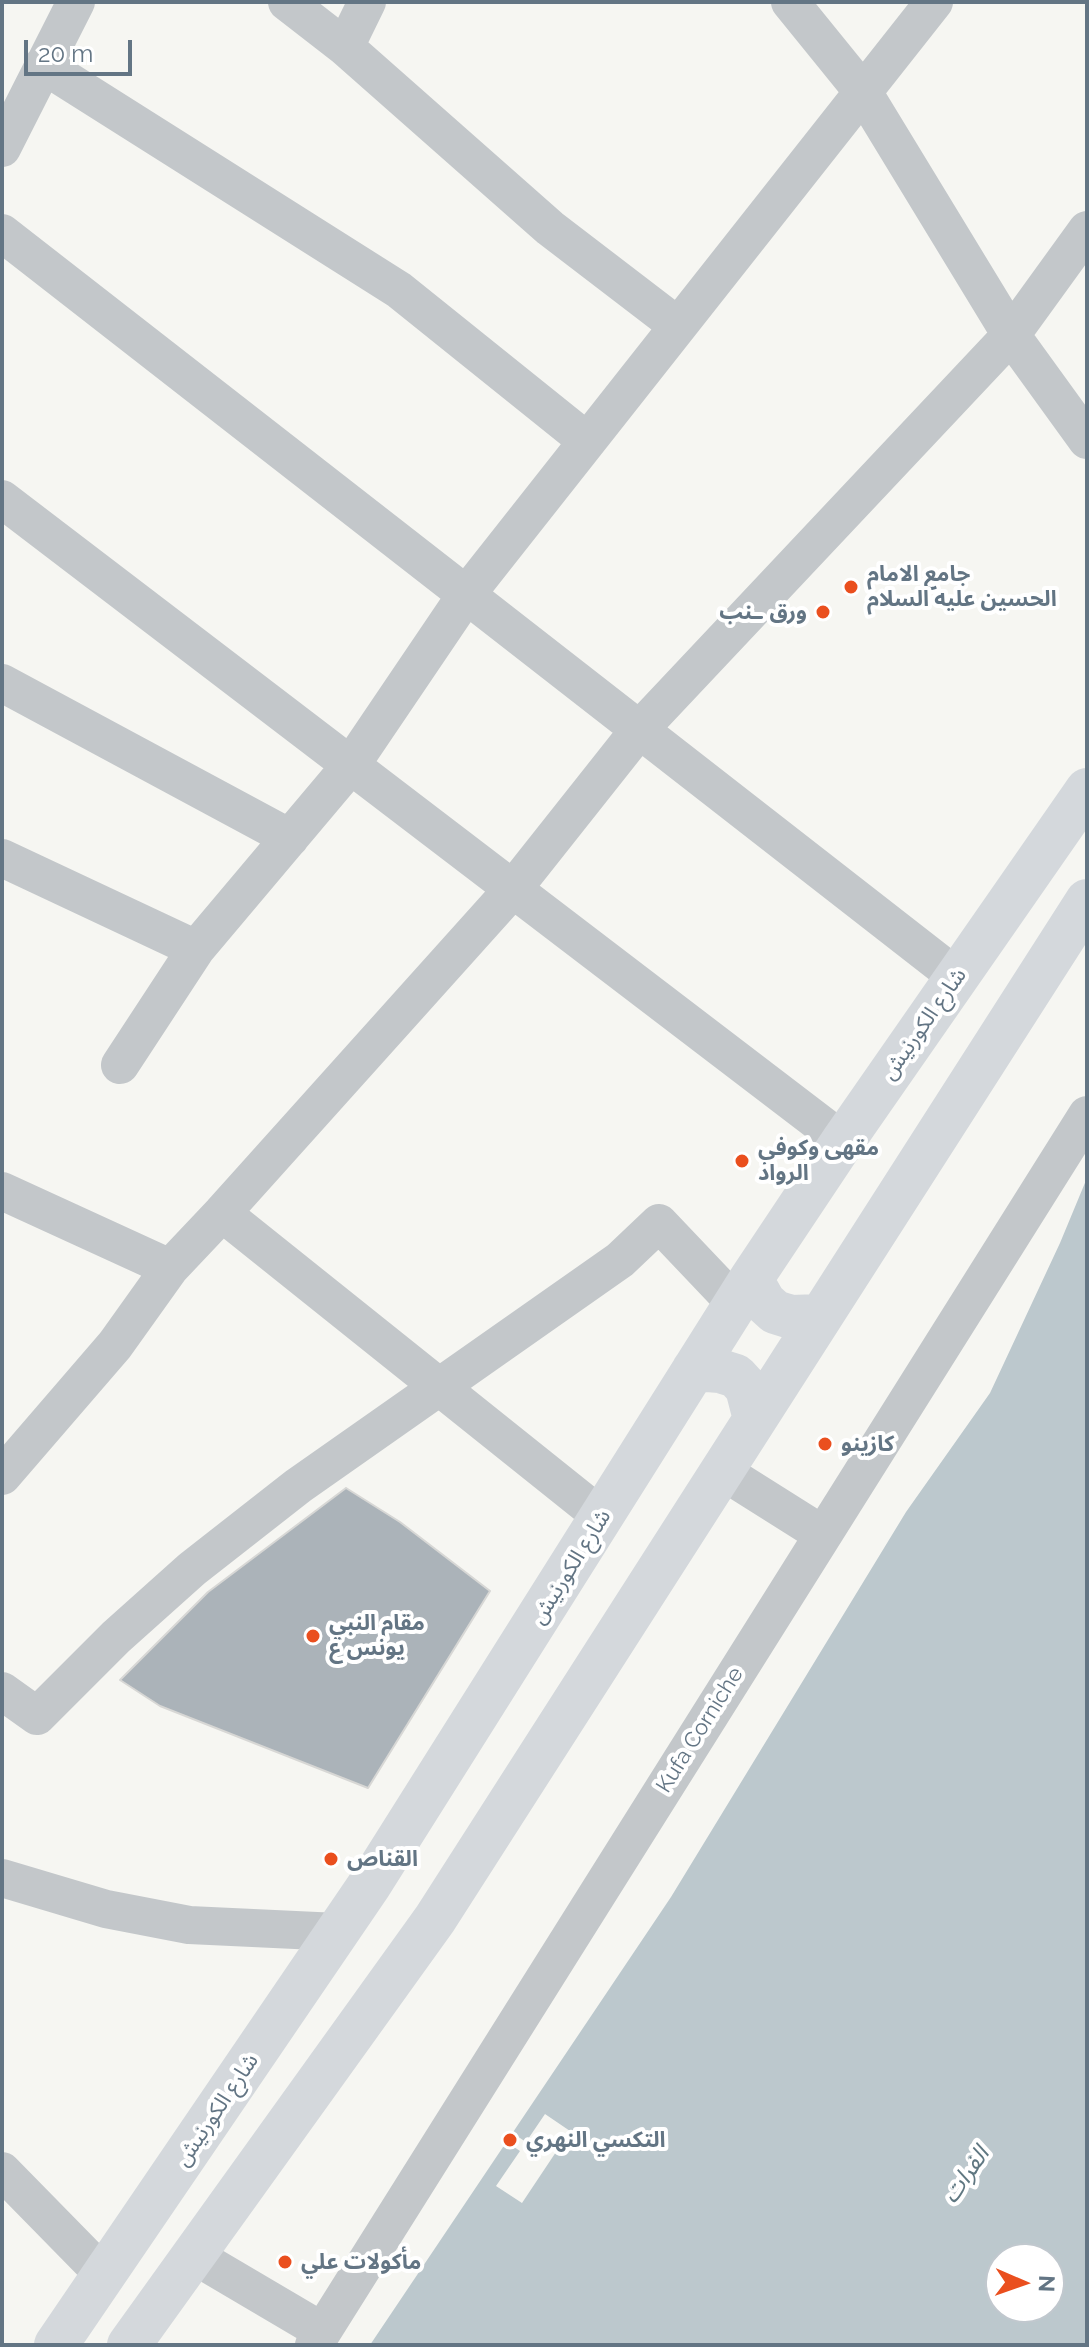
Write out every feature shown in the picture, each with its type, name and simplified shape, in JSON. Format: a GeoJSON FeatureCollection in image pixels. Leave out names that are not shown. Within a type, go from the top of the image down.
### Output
{"type":"FeatureCollection","features":[{"type":"Feature","properties":{"kind":"street"},"geometry":{"type":"LineString","coordinates":[[2,148],[76,2]]}},
{"type":"Feature","properties":{"kind":"street"},"geometry":{"type":"LineString","coordinates":[[287,2],[345,47],[550,228],[678,326]]}},
{"type":"Feature","properties":{"kind":"street"},"geometry":{"type":"LineString","coordinates":[[345,47],[367,2]]}},
{"type":"Feature","properties":{"kind":"street"},"geometry":{"type":"LineString","coordinates":[[790,2],[863,92],[1011,335],[1087,440]]}},
{"type":"Feature","properties":{"kind":"street"},"geometry":{"type":"LineString","coordinates":[[120,1065],[196,949],[351,765],[466,595],[934,2]]}},
{"type":"Feature","properties":{"kind":"street"},"geometry":{"type":"LineString","coordinates":[[43,65],[399,290],[587,441]]}},
{"type":"Feature","properties":{"kind":"street"},"geometry":{"type":"LineString","coordinates":[[2,1476],[115,1345],[170,1268],[513,889],[639,730],[1011,335],[1087,230]]}},
{"type":"Feature","properties":{"kind":"street"},"geometry":{"type":"LineString","coordinates":[[2,233],[957,977]]}},
{"type":"Feature","properties":{"kind":"street"},"geometry":{"type":"LineString","coordinates":[[2,499],[843,1141]]}},
{"type":"Feature","properties":{"kind":"street"},"geometry":{"type":"LineString","coordinates":[[2,683],[290,838]]}},
{"type":"Feature","properties":{"kind":"street","name":"شارع الكورنيش"},"geometry":{"type":"LineString","coordinates":[[56,2345],[338,1932],[743,1291],[843,1141],[1087,790]]}},
{"type":"Feature","properties":{"kind":"street"},"geometry":{"type":"LineString","coordinates":[[2,858],[196,949]]}},
{"type":"Feature","properties":{"kind":"street"},"geometry":{"type":"LineString","coordinates":[[129,2345],[435,1919],[1087,901]]}},
{"type":"Feature","properties":{"kind":"street","name":"Kufa Corniche"},"geometry":{"type":"LineString","coordinates":[[318,2338],[1087,1115]]}},
{"type":"Feature","properties":{"kind":"street"},"geometry":{"type":"LineString","coordinates":[[2,1191],[170,1268]]}},
{"type":"Feature","properties":{"kind":"street"},"geometry":{"type":"LineString","coordinates":[[222,1213],[602,1517]]}},
{"type":"Feature","properties":{"kind":"street"},"geometry":{"type":"LineString","coordinates":[[2,1691],[37,1716],[116,1637],[192,1569],[298,1486],[620,1260],[659,1223],[743,1291],[775,1312],[791,1317],[821,1316]]}},
{"type":"Feature","properties":{"kind":"street"},"geometry":{"type":"LineString","coordinates":[[694,1369],[736,1376],[747,1388],[755,1419]]}},
{"type":"Feature","properties":{"kind":"street"},"geometry":{"type":"LineString","coordinates":[[722,1471],[822,1534]]}},
{"type":"Feature","properties":{"kind":"street"},"geometry":{"type":"LineString","coordinates":[[2,1878],[106,1909],[189,1925],[338,1932]]}},
{"type":"Feature","properties":{"kind":"street"},"geometry":{"type":"LineString","coordinates":[[2,2171],[105,2276]]}},
{"type":"Feature","properties":{"kind":"street"},"geometry":{"type":"LineString","coordinates":[[193,2255],[318,2338]]}},
{"type":"Feature","properties":{"kind":"water","name":"الفرات"},"geometry":{"type":"Polygon","coordinates":[[[1087,1178],[1087,2345],[370,2345],[671,1897],[906,1512],[990,1393],[1087,1178]]]}},
{"type":"Feature","properties":{"kind":"pier"},"geometry":{"type":"Polygon","coordinates":[[[545,2114],[570,2131],[522,2203],[496,2186],[520,2151],[505,2141],[511,2132],[526,2142],[545,2114]]]}},
{"type":"Feature","properties":{"kind":"building","name":"مقام النبي يونس ع"},"geometry":{"type":"Polygon","coordinates":[[[346,1488],[400,1522],[490,1591],[368,1788],[160,1706],[120,1680],[208,1592],[346,1488]]]}},
{"type":"Feature","properties":{"kind":"place","name":"جامع الامام الحسين عليه السلام"},"geometry":{"type":"Point","coordinates":[851,587]}},
{"type":"Feature","properties":{"kind":"place","name":"ورق ـنب"},"geometry":{"type":"Point","coordinates":[823,612]}},
{"type":"Feature","properties":{"kind":"place","name":"مقهى وكوفي الرواد"},"geometry":{"type":"Point","coordinates":[742,1161]}},
{"type":"Feature","properties":{"kind":"place","name":"كازينو"},"geometry":{"type":"Point","coordinates":[825,1444]}},
{"type":"Feature","properties":{"kind":"place","name":"مقام النبي يونس ع"},"geometry":{"type":"Point","coordinates":[313,1636]}},
{"type":"Feature","properties":{"kind":"place","name":"القناص"},"geometry":{"type":"Point","coordinates":[331,1859]}},
{"type":"Feature","properties":{"kind":"place","name":"التكسي النهري"},"geometry":{"type":"Point","coordinates":[510,2140]}},
{"type":"Feature","properties":{"kind":"place","name":"مأكولات علي"},"geometry":{"type":"Point","coordinates":[285,2262]}}]}
